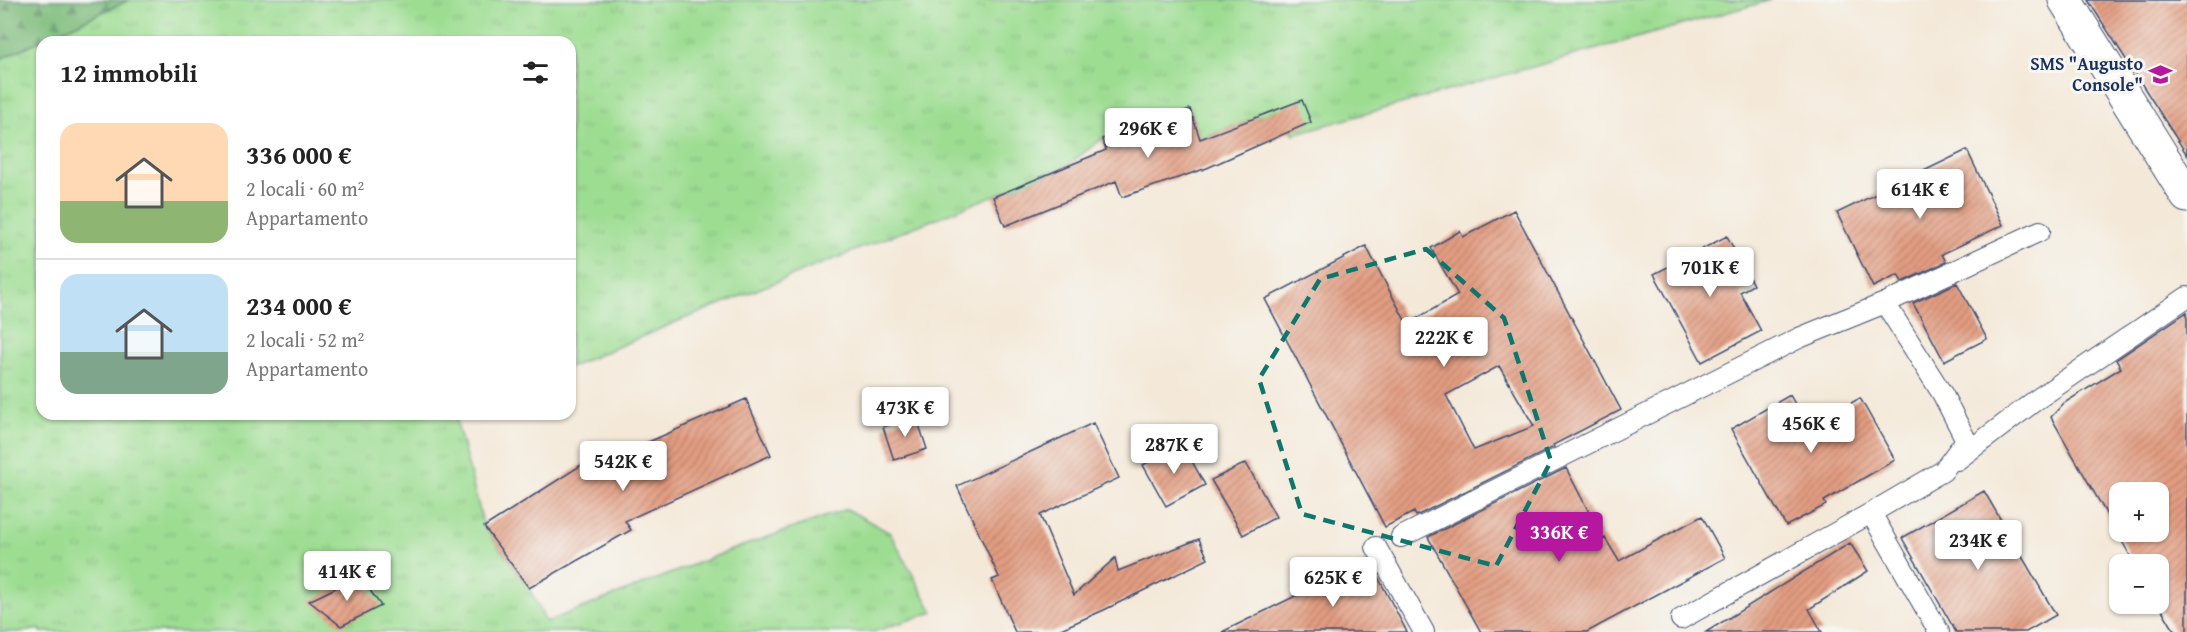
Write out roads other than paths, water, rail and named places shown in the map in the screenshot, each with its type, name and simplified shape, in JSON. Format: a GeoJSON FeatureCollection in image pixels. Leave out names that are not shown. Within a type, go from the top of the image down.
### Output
{"type":"FeatureCollection","features":[{"type":"Feature","properties":{"kind":"street"},"geometry":{"type":"LineString","coordinates":[[2066,0],[2183,179]]}},
{"type":"Feature","properties":{"kind":"lane"},"geometry":{"type":"LineString","coordinates":[[1401,537],[1799,338],[1885,303],[2040,231]]}},
{"type":"Feature","properties":{"kind":"lane"},"geometry":{"type":"LineString","coordinates":[[1681,619],[1943,471],[2036,400],[2187,297]]}},
{"type":"Feature","properties":{"kind":"lane"},"geometry":{"type":"LineString","coordinates":[[1885,303],[1943,395],[1966,440],[1943,471]]}},
{"type":"Feature","properties":{"kind":"lane"},"geometry":{"type":"LineString","coordinates":[[1871,513],[1939,632]]}},
{"type":"Feature","properties":{"kind":"lane"},"geometry":{"type":"LineString","coordinates":[[1376,547],[1424,632]]}},
{"type":"Feature","properties":{"kind":"place","name":"SMS \"Augusto Console\""},"geometry":{"type":"Point","coordinates":[2161,74]}}]}
